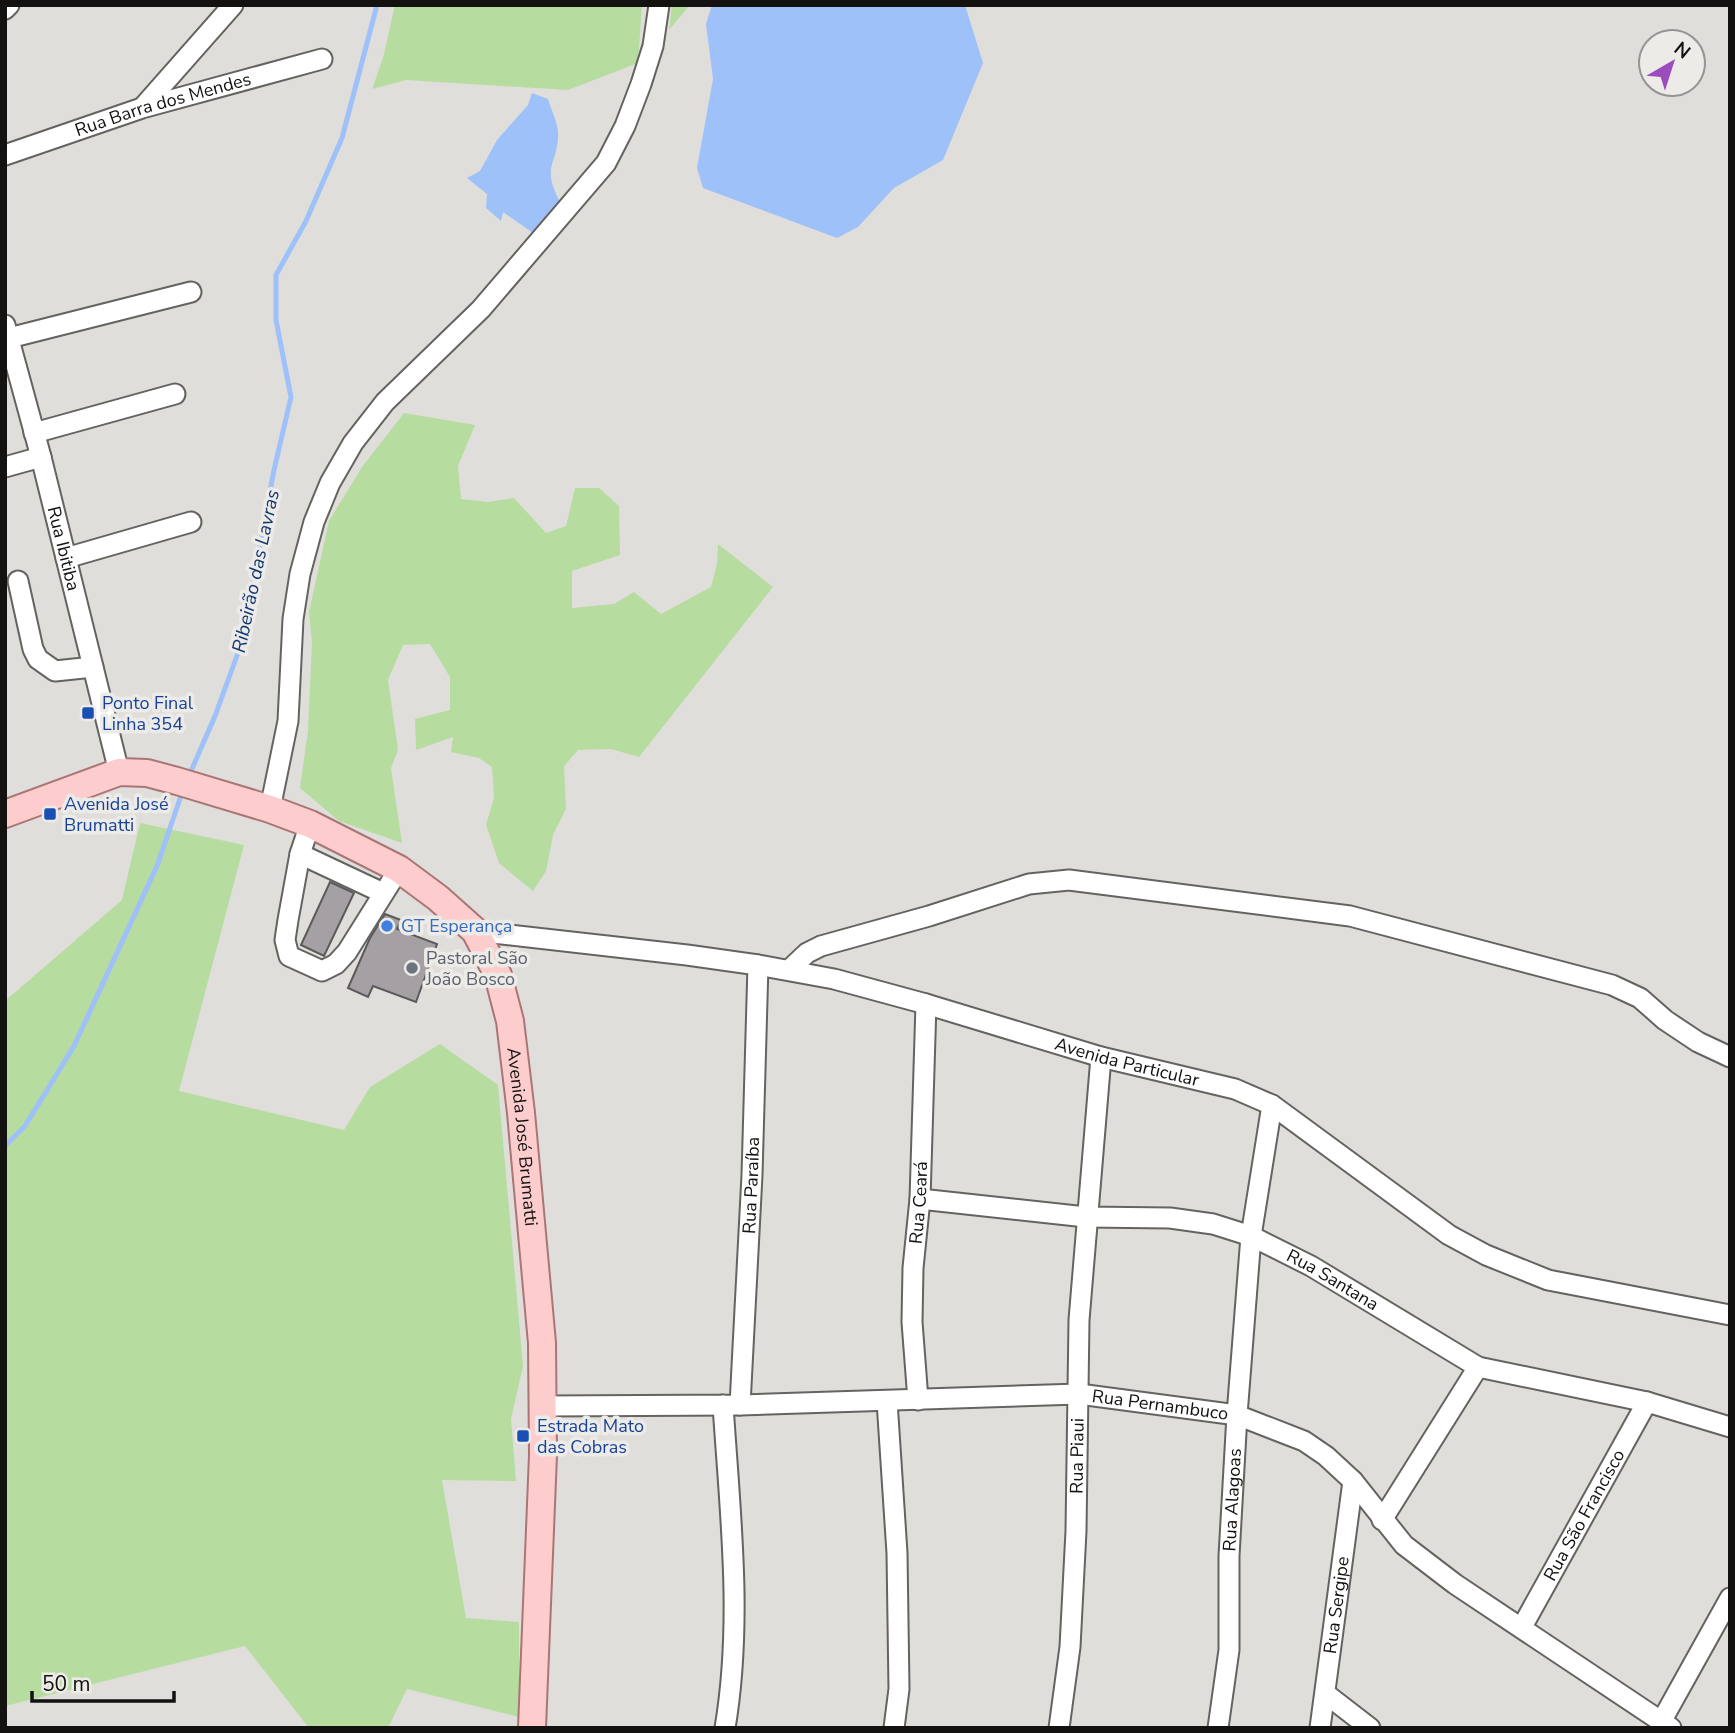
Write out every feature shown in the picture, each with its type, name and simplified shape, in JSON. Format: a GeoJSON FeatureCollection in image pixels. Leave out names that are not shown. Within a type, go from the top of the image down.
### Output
{"type":"FeatureCollection","features":[{"type":"Feature","properties":{"kind":"main road","name":"Avenida José Brumatti"},"geometry":{"type":"LineString","coordinates":[[5,814],[119,772],[147,773],[270,809],[310,824],[399,869],[438,898],[475,931],[498,975],[510,1021],[539,1316],[543,1406]]}},
{"type":"Feature","properties":{"kind":"main road"},"geometry":{"type":"LineString","coordinates":[[532,1728],[543,1406]]}},
{"type":"Feature","properties":{"kind":"street"},"geometry":{"type":"LineString","coordinates":[[5,9],[9,5]]}},
{"type":"Feature","properties":{"kind":"street"},"geometry":{"type":"LineString","coordinates":[[142,108],[233,5]]}},
{"type":"Feature","properties":{"kind":"street"},"geometry":{"type":"LineString","coordinates":[[270,809],[288,721],[293,619],[300,574],[314,522],[330,482],[353,443],[385,402],[481,309],[606,163],[625,126],[641,84],[653,46],[659,5]]}},
{"type":"Feature","properties":{"kind":"street","name":"Rua Barra dos Mendes"},"geometry":{"type":"LineString","coordinates":[[5,155],[142,108],[322,59]]}},
{"type":"Feature","properties":{"kind":"street"},"geometry":{"type":"LineString","coordinates":[[7,332],[191,292]]}},
{"type":"Feature","properties":{"kind":"street","name":"Rua Ibitiba"},"geometry":{"type":"LineString","coordinates":[[7,332],[41,457],[119,772]]}},
{"type":"Feature","properties":{"kind":"street"},"geometry":{"type":"LineString","coordinates":[[34,433],[175,394]]}},
{"type":"Feature","properties":{"kind":"street"},"geometry":{"type":"LineString","coordinates":[[5,467],[41,457]]}},
{"type":"Feature","properties":{"kind":"street"},"geometry":{"type":"LineString","coordinates":[[66,558],[191,522]]}},
{"type":"Feature","properties":{"kind":"street"},"geometry":{"type":"LineString","coordinates":[[18,581],[33,649],[38,659],[55,671],[93,667]]}},
{"type":"Feature","properties":{"kind":"street"},"geometry":{"type":"LineString","coordinates":[[310,824],[300,854],[285,940],[289,956],[322,971],[336,964],[347,952],[399,869]]}},
{"type":"Feature","properties":{"kind":"street"},"geometry":{"type":"LineString","coordinates":[[300,854],[383,894]]}},
{"type":"Feature","properties":{"kind":"street"},"geometry":{"type":"LineString","coordinates":[[789,970],[807,953],[821,946],[1029,884],[1069,880],[1350,916],[1612,985],[1640,998],[1665,1020],[1699,1042],[1730,1056]]}},
{"type":"Feature","properties":{"kind":"street","name":"Avenida Particular"},"geometry":{"type":"LineString","coordinates":[[475,931],[758,965],[834,979],[1101,1057],[1235,1089],[1272,1105],[1439,1227],[1486,1255],[1548,1280],[1730,1315]]}},
{"type":"Feature","properties":{"kind":"street","name":"Rua Paraíba"},"geometry":{"type":"LineString","coordinates":[[725,1728],[735,1643],[731,1405],[752,1175],[758,965]]}},
{"type":"Feature","properties":{"kind":"street","name":"Rua Ceará"},"geometry":{"type":"LineString","coordinates":[[919,1400],[912,1322],[913,1268],[920,1199],[926,1004]]}},
{"type":"Feature","properties":{"kind":"street","name":"Rua Piaui"},"geometry":{"type":"LineString","coordinates":[[1059,1728],[1070,1647],[1079,1320],[1101,1057]]}},
{"type":"Feature","properties":{"kind":"street","name":"Rua Alagoas"},"geometry":{"type":"LineString","coordinates":[[1218,1728],[1230,1650],[1228,1556],[1251,1236],[1272,1105]]}},
{"type":"Feature","properties":{"kind":"street","name":"Rua Santana"},"geometry":{"type":"LineString","coordinates":[[920,1199],[1086,1217],[1170,1218],[1213,1224],[1251,1236],[1311,1266],[1478,1367],[1647,1402],[1730,1427]]}},
{"type":"Feature","properties":{"kind":"street"},"geometry":{"type":"LineString","coordinates":[[1382,1520],[1478,1367]]}},
{"type":"Feature","properties":{"kind":"street","name":"Rua Pernambuco"},"geometry":{"type":"LineString","coordinates":[[543,1406],[731,1405],[1079,1394],[1237,1415],[1304,1441],[1326,1456],[1353,1481],[1404,1545],[1455,1584],[1666,1725]]}},
{"type":"Feature","properties":{"kind":"street"},"geometry":{"type":"LineString","coordinates":[[887,1401],[897,1567],[899,1689],[894,1728]]}},
{"type":"Feature","properties":{"kind":"street","name":"Rua São Francisco"},"geometry":{"type":"LineString","coordinates":[[1522,1627],[1647,1402]]}},
{"type":"Feature","properties":{"kind":"street","name":"Rua Sergipe"},"geometry":{"type":"LineString","coordinates":[[1320,1728],[1353,1481]]}},
{"type":"Feature","properties":{"kind":"street"},"geometry":{"type":"LineString","coordinates":[[1666,1725],[1730,1598]]}},
{"type":"Feature","properties":{"kind":"street"},"geometry":{"type":"LineString","coordinates":[[1326,1694],[1370,1728]]}},
{"type":"Feature","properties":{"kind":"green space"},"geometry":{"type":"Polygon","coordinates":[[[395,5],[642,5],[638,63],[568,90],[406,80],[372,89],[383,58],[395,5]]]}},
{"type":"Feature","properties":{"kind":"green space"},"geometry":{"type":"Polygon","coordinates":[[[672,5],[690,5],[669,30],[672,5]]]}},
{"type":"Feature","properties":{"kind":"green space"},"geometry":{"type":"Polygon","coordinates":[[[404,413],[475,425],[458,466],[461,499],[488,502],[514,498],[546,533],[566,526],[575,488],[599,488],[619,506],[620,555],[572,571],[572,608],[614,604],[634,592],[661,614],[711,587],[717,564],[718,544],[773,587],[639,757],[611,749],[578,750],[564,766],[566,809],[553,835],[546,871],[533,891],[499,863],[486,825],[494,798],[492,767],[479,758],[451,752],[453,737],[416,750],[415,719],[450,710],[450,677],[430,644],[403,645],[388,680],[398,750],[391,768],[402,843],[339,821],[300,788],[308,731],[312,642],[309,612],[329,521],[362,467],[404,413]]]}},
{"type":"Feature","properties":{"kind":"green space"},"geometry":{"type":"Polygon","coordinates":[[[140,823],[244,845],[179,1091],[344,1130],[370,1087],[440,1044],[498,1085],[523,1366],[511,1419],[516,1481],[442,1480],[466,1618],[519,1622],[519,1717],[407,1689],[388,1728],[309,1728],[245,1646],[5,1706],[5,1001],[122,900],[140,823]]]}},
{"type":"Feature","properties":{"kind":"water"},"geometry":{"type":"Polygon","coordinates":[[[712,5],[965,5],[983,63],[943,160],[894,188],[858,227],[837,238],[703,188],[697,168],[713,79],[706,24],[712,5]]]}},
{"type":"Feature","properties":{"kind":"water"},"geometry":{"type":"Polygon","coordinates":[[[532,93],[548,99],[556,124],[558,143],[551,180],[560,202],[533,233],[503,212],[501,221],[486,208],[487,194],[467,178],[480,171],[497,140],[528,105],[532,93]]]}},
{"type":"Feature","properties":{"kind":"building","name":"GT Esperança"},"geometry":{"type":"Polygon","coordinates":[[[330,882],[354,893],[324,956],[301,945],[330,882]]]}},
{"type":"Feature","properties":{"kind":"building"},"geometry":{"type":"Polygon","coordinates":[[[385,914],[401,920],[397,929],[437,944],[416,1002],[373,986],[368,997],[348,988],[370,938],[385,914]]]}},
{"type":"Feature","properties":{"kind":"waterway","name":"Ribeirão das Lavras"},"geometry":{"type":"LineString","coordinates":[[188,778],[215,716],[242,642],[274,470],[291,397],[276,320],[276,275],[306,221],[342,138],[377,5]]}},
{"type":"Feature","properties":{"kind":"waterway","name":"Ribeirão das Lavras"},"geometry":{"type":"LineString","coordinates":[[5,1146],[25,1126],[74,1046],[157,866],[183,790]]}},
{"type":"Feature","properties":{"kind":"place","name":"Ponto Final Linha 354"},"geometry":{"type":"Point","coordinates":[88,713]}},
{"type":"Feature","properties":{"kind":"place","name":"Avenida José Brumatti"},"geometry":{"type":"Point","coordinates":[50,814]}},
{"type":"Feature","properties":{"kind":"place","name":"GT Esperança"},"geometry":{"type":"Point","coordinates":[387,926]}},
{"type":"Feature","properties":{"kind":"place","name":"Pastoral São João Bosco"},"geometry":{"type":"Point","coordinates":[412,968]}},
{"type":"Feature","properties":{"kind":"place","name":"Estrada Mato das Cobras"},"geometry":{"type":"Point","coordinates":[523,1436]}}]}
